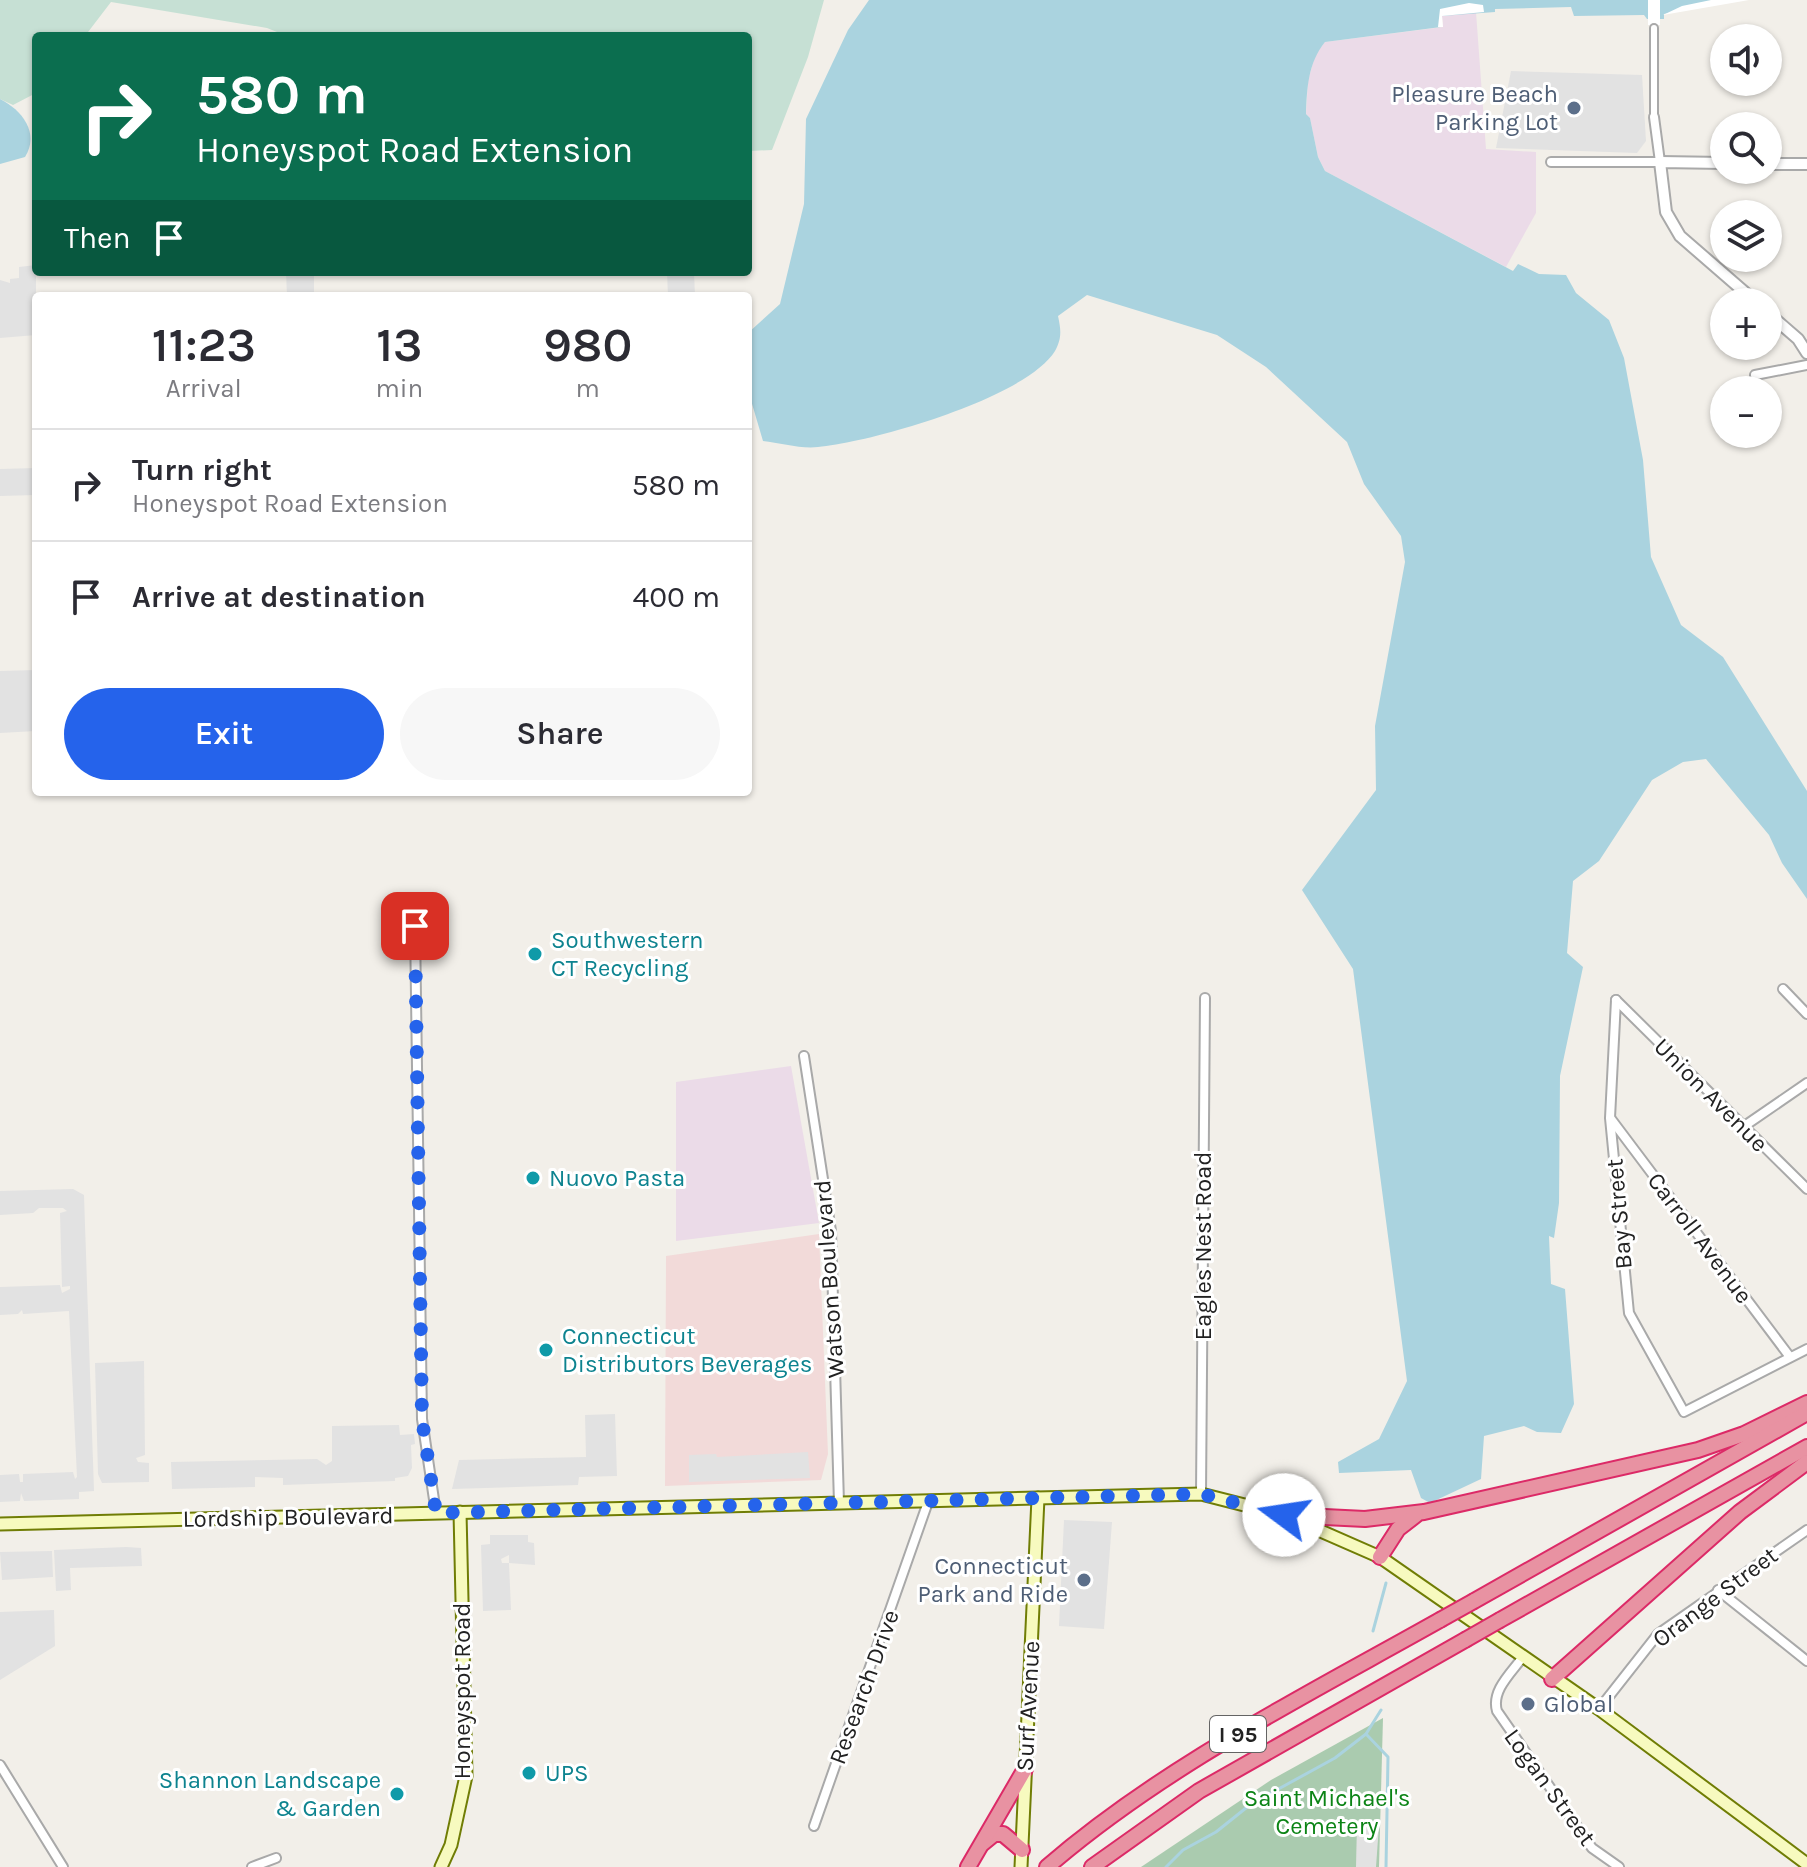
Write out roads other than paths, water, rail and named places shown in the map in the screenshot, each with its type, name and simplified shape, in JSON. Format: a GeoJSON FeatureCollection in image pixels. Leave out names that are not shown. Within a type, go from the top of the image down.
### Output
{"type":"FeatureCollection","features":[{"type":"Feature","properties":{"kind":"highway"},"geometry":{"type":"LineString","coordinates":[[1284,1515],[1365,1519],[1424,1512],[1706,1447],[1807,1403]]}},
{"type":"Feature","properties":{"kind":"highway","name":"I 95"},"geometry":{"type":"LineString","coordinates":[[1047,1866],[1096,1826],[1182,1767],[1807,1413]]}},
{"type":"Feature","properties":{"kind":"highway","name":"I 95"},"geometry":{"type":"LineString","coordinates":[[1092,1867],[1199,1791],[1807,1447]]}},
{"type":"Feature","properties":{"kind":"highway"},"geometry":{"type":"LineString","coordinates":[[1552,1679],[1740,1512],[1807,1462]]}},
{"type":"Feature","properties":{"kind":"highway"},"geometry":{"type":"LineString","coordinates":[[1380,1557],[1402,1524],[1424,1512]]}},
{"type":"Feature","properties":{"kind":"highway"},"geometry":{"type":"LineString","coordinates":[[968,1867],[1025,1769]]}},
{"type":"Feature","properties":{"kind":"highway"},"geometry":{"type":"LineString","coordinates":[[980,1846],[994,1834],[1003,1834],[1022,1850]]}},
{"type":"Feature","properties":{"kind":"main road","name":"Lordship Boulevard"},"geometry":{"type":"LineString","coordinates":[[0,1524],[1201,1494],[1284,1515],[1380,1557],[1599,1709],[1807,1864]]}},
{"type":"Feature","properties":{"kind":"main road","name":"Surf Avenue"},"geometry":{"type":"LineString","coordinates":[[1021,1867],[1038,1498]]}},
{"type":"Feature","properties":{"kind":"main road","name":"Honeyspot Road"},"geometry":{"type":"LineString","coordinates":[[441,1867],[451,1845],[466,1776],[460,1512]]}},
{"type":"Feature","properties":{"kind":"street"},"geometry":{"type":"LineString","coordinates":[[1654,28],[1654,117],[1666,212],[1680,236],[1740,288]]}},
{"type":"Feature","properties":{"kind":"street"},"geometry":{"type":"LineString","coordinates":[[1551,162],[1710,163]]}},
{"type":"Feature","properties":{"kind":"street"},"geometry":{"type":"LineString","coordinates":[[1782,164],[1807,164]]}},
{"type":"Feature","properties":{"kind":"street"},"geometry":{"type":"LineString","coordinates":[[1782,325],[1798,339],[1807,353]]}},
{"type":"Feature","properties":{"kind":"street"},"geometry":{"type":"LineString","coordinates":[[1755,375],[1807,365]]}},
{"type":"Feature","properties":{"kind":"street"},"geometry":{"type":"LineString","coordinates":[[415,926],[422,1419],[436,1513]]}},
{"type":"Feature","properties":{"kind":"street"},"geometry":{"type":"LineString","coordinates":[[1783,989],[1807,1014]]}},
{"type":"Feature","properties":{"kind":"street","name":"Eagles Nest Road"},"geometry":{"type":"LineString","coordinates":[[1201,1494],[1205,998]]}},
{"type":"Feature","properties":{"kind":"street","name":"Bay Street"},"geometry":{"type":"LineString","coordinates":[[1616,1000],[1610,1118],[1629,1313],[1684,1412],[1790,1357]]}},
{"type":"Feature","properties":{"kind":"street","name":"Union Avenue"},"geometry":{"type":"LineString","coordinates":[[1616,1000],[1807,1189]]}},
{"type":"Feature","properties":{"kind":"street","name":"Watson Boulevard"},"geometry":{"type":"LineString","coordinates":[[804,1056],[831,1231],[839,1503]]}},
{"type":"Feature","properties":{"kind":"street"},"geometry":{"type":"LineString","coordinates":[[1743,1127],[1807,1083]]}},
{"type":"Feature","properties":{"kind":"street","name":"Carroll Avenue"},"geometry":{"type":"LineString","coordinates":[[1610,1118],[1790,1357]]}},
{"type":"Feature","properties":{"kind":"street"},"geometry":{"type":"LineString","coordinates":[[1790,1357],[1807,1349]]}},
{"type":"Feature","properties":{"kind":"street","name":"Research Drive"},"geometry":{"type":"LineString","coordinates":[[814,1826],[928,1502]]}},
{"type":"Feature","properties":{"kind":"street","name":"Orange Street"},"geometry":{"type":"LineString","coordinates":[[1599,1709],[1658,1634],[1807,1530]]}},
{"type":"Feature","properties":{"kind":"street"},"geometry":{"type":"LineString","coordinates":[[1718,1590],[1807,1661]]}},
{"type":"Feature","properties":{"kind":"street","name":"Logan Street"},"geometry":{"type":"LineString","coordinates":[[1522,1658],[1499,1689],[1495,1703],[1497,1711],[1592,1848],[1619,1867]]}},
{"type":"Feature","properties":{"kind":"street"},"geometry":{"type":"LineString","coordinates":[[0,1767],[63,1867]]}},
{"type":"Feature","properties":{"kind":"street"},"geometry":{"type":"LineString","coordinates":[[252,1867],[276,1858]]}},
{"type":"Feature","properties":{"kind":"water"},"geometry":{"type":"Polygon","coordinates":[[[869,0],[1739,0],[1664,14],[1664,19],[1647,19],[1644,15],[1574,16],[1571,7],[1495,9],[1495,12],[1442,16],[1441,27],[1325,42],[1315,58],[1310,76],[1306,114],[1310,118],[1318,157],[1325,171],[1513,271],[1518,264],[1539,274],[1566,275],[1576,293],[1609,320],[1624,358],[1643,460],[1651,557],[1681,625],[1723,657],[1807,791],[1807,899],[1782,863],[1769,835],[1706,759],[1683,762],[1652,780],[1599,861],[1573,881],[1567,953],[1583,967],[1560,1076],[1559,1203],[1554,1238],[1549,1236],[1551,1284],[1565,1289],[1574,1404],[1561,1433],[1537,1432],[1524,1426],[1484,1436],[1481,1479],[1430,1503],[1421,1498],[1411,1470],[1339,1473],[1338,1462],[1379,1439],[1407,1381],[1353,969],[1302,890],[1376,790],[1375,726],[1405,562],[1401,536],[1364,484],[1347,442],[1266,367],[1217,335],[1087,295],[1058,316],[1060,334],[1057,346],[1039,368],[982,401],[909,427],[842,443],[798,447],[763,441],[752,404],[752,329],[780,304],[804,204],[806,119],[848,30],[869,0]]]}},
{"type":"Feature","properties":{"kind":"water"},"geometry":{"type":"Polygon","coordinates":[[[0,99],[22,116],[31,139],[25,157],[0,164],[0,99]]]}},
{"type":"Feature","properties":{"kind":"waterway"},"geometry":{"type":"LineString","coordinates":[[1373,1631],[1386,1583]]}},
{"type":"Feature","properties":{"kind":"waterway"},"geometry":{"type":"LineString","coordinates":[[1381,1710],[1366,1734],[1388,1757],[1386,1867]]}},
{"type":"Feature","properties":{"kind":"waterway"},"geometry":{"type":"LineString","coordinates":[[1166,1867],[1183,1850],[1216,1832],[1251,1804],[1335,1758],[1366,1734]]}},
{"type":"Feature","properties":{"kind":"place","name":"Pleasure Beach Parking Lot"},"geometry":{"type":"Point","coordinates":[1574,108]}},
{"type":"Feature","properties":{"kind":"place","name":"Southwestern CT Recycling"},"geometry":{"type":"Point","coordinates":[535,954]}},
{"type":"Feature","properties":{"kind":"place","name":"Nuovo Pasta"},"geometry":{"type":"Point","coordinates":[533,1178]}},
{"type":"Feature","properties":{"kind":"place","name":"Connecticut Distributors Beverages"},"geometry":{"type":"Point","coordinates":[546,1350]}},
{"type":"Feature","properties":{"kind":"place","name":"Connecticut Park and Ride"},"geometry":{"type":"Point","coordinates":[1084,1580]}},
{"type":"Feature","properties":{"kind":"place","name":"Global"},"geometry":{"type":"Point","coordinates":[1528,1704]}},
{"type":"Feature","properties":{"kind":"place","name":"UPS"},"geometry":{"type":"Point","coordinates":[529,1773]}},
{"type":"Feature","properties":{"kind":"place","name":"Shannon Landscape & Garden"},"geometry":{"type":"Point","coordinates":[397,1794]}},
{"type":"Feature","properties":{"kind":"park label","name":"Saint Michael's Cemetery"},"geometry":{"type":"Point","coordinates":[1327,1812]}}]}
